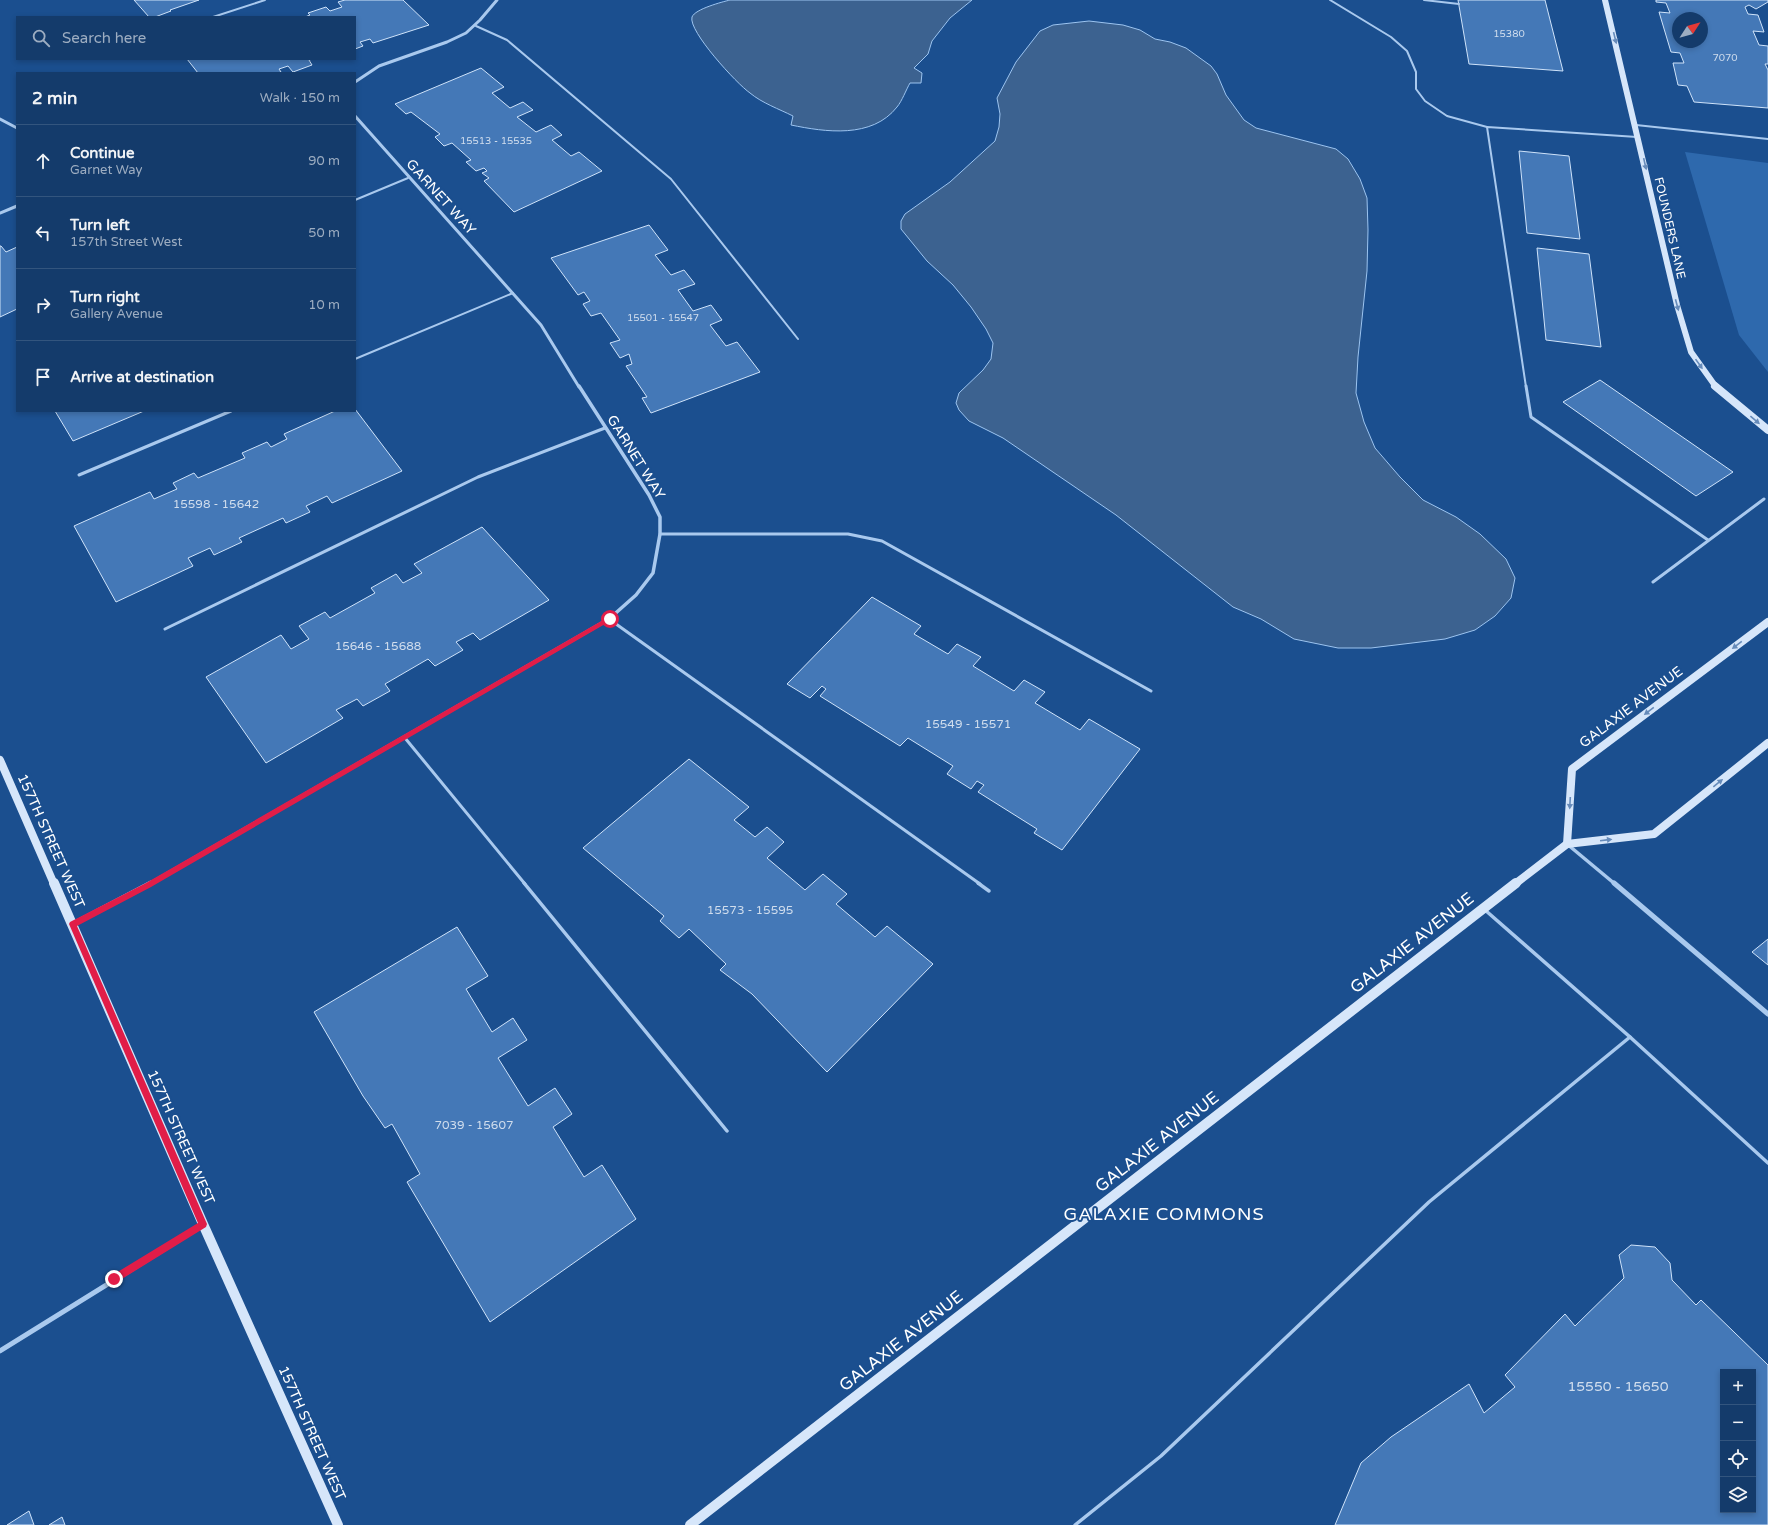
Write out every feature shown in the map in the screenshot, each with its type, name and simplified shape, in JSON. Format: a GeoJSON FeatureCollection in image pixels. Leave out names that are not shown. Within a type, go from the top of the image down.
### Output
{"type":"FeatureCollection","features":[{"type":"Feature","properties":{"kind":"street"},"geometry":{"type":"LineString","coordinates":[[356,81],[366,73],[384,64],[460,36],[476,26],[497,0]]}},
{"type":"Feature","properties":{"kind":"street","name":"FOUNDERS LANE"},"geometry":{"type":"LineString","coordinates":[[1606,0],[1677,305],[1691,352],[1714,386],[1768,430]]}},
{"type":"Feature","properties":{"kind":"street","name":"GARNET WAY"},"geometry":{"type":"LineString","coordinates":[[73,924],[148,885],[610,619],[636,596],[654,573],[660,534],[660,517],[649,495],[605,428],[541,325],[408,178],[356,117]]}},
{"type":"Feature","properties":{"kind":"street"},"geometry":{"type":"LineString","coordinates":[[0,119],[16,127]]}},
{"type":"Feature","properties":{"kind":"street"},"geometry":{"type":"LineString","coordinates":[[0,214],[16,206]]}},
{"type":"Feature","properties":{"kind":"street","name":"GALAXIE AVENUE"},"geometry":{"type":"LineString","coordinates":[[690,1525],[1567,844],[1572,769],[1768,622]]}},
{"type":"Feature","properties":{"kind":"street"},"geometry":{"type":"LineString","coordinates":[[1567,844],[1654,834],[1768,743]]}},
{"type":"Feature","properties":{"kind":"street","name":"157TH STREET WEST"},"geometry":{"type":"LineString","coordinates":[[0,760],[203,1224],[338,1525]]}},
{"type":"Feature","properties":{"kind":"street"},"geometry":{"type":"LineString","coordinates":[[1567,844],[1768,1014]]}},
{"type":"Feature","properties":{"kind":"street"},"geometry":{"type":"LineString","coordinates":[[0,1351],[203,1224]]}},
{"type":"Feature","properties":{"kind":"lane"},"geometry":{"type":"LineString","coordinates":[[216,16],[264,0]]}},
{"type":"Feature","properties":{"kind":"lane"},"geometry":{"type":"LineString","coordinates":[[1330,0],[1391,37],[1406,51],[1416,72],[1416,89],[1425,101],[1447,116],[1487,127],[1638,137]]}},
{"type":"Feature","properties":{"kind":"lane"},"geometry":{"type":"LineString","coordinates":[[1424,0],[1459,4]]}},
{"type":"Feature","properties":{"kind":"lane"},"geometry":{"type":"LineString","coordinates":[[476,26],[507,40],[661,169],[671,179],[798,339]]}},
{"type":"Feature","properties":{"kind":"lane"},"geometry":{"type":"LineString","coordinates":[[1636,125],[1768,139]]}},
{"type":"Feature","properties":{"kind":"lane"},"geometry":{"type":"LineString","coordinates":[[1487,127],[1531,417],[1708,540]]}},
{"type":"Feature","properties":{"kind":"lane"},"geometry":{"type":"LineString","coordinates":[[356,200],[408,178]]}},
{"type":"Feature","properties":{"kind":"lane"},"geometry":{"type":"LineString","coordinates":[[356,359],[513,293]]}},
{"type":"Feature","properties":{"kind":"lane"},"geometry":{"type":"LineString","coordinates":[[79,475],[229,412]]}},
{"type":"Feature","properties":{"kind":"lane"},"geometry":{"type":"LineString","coordinates":[[165,629],[449,490],[478,477],[605,428]]}},
{"type":"Feature","properties":{"kind":"lane"},"geometry":{"type":"LineString","coordinates":[[1653,582],[1764,499]]}},
{"type":"Feature","properties":{"kind":"lane"},"geometry":{"type":"LineString","coordinates":[[660,534],[848,534],[882,542],[1151,691]]}},
{"type":"Feature","properties":{"kind":"lane"},"geometry":{"type":"LineString","coordinates":[[610,619],[990,891]]}},
{"type":"Feature","properties":{"kind":"lane"},"geometry":{"type":"LineString","coordinates":[[405,738],[727,1131]]}},
{"type":"Feature","properties":{"kind":"lane"},"geometry":{"type":"LineString","coordinates":[[1483,908],[1630,1037],[1768,1163]]}},
{"type":"Feature","properties":{"kind":"lane"},"geometry":{"type":"LineString","coordinates":[[1075,1525],[1161,1456],[1429,1202],[1630,1037]]}},
{"type":"Feature","properties":{"kind":"shaded area"},"geometry":{"type":"Polygon","coordinates":[[[730,0],[972,0],[950,18],[932,41],[928,54],[914,68],[922,73],[921,83],[910,83],[899,105],[887,117],[875,124],[861,129],[833,131],[791,125],[793,116],[755,97],[725,69],[705,45],[693,24],[692,17],[698,11],[730,0]]]}},
{"type":"Feature","properties":{"kind":"shaded area"},"geometry":{"type":"Polygon","coordinates":[[[1089,21],[1123,25],[1140,30],[1155,39],[1170,42],[1186,48],[1211,66],[1217,74],[1226,95],[1244,120],[1256,128],[1336,149],[1348,159],[1360,179],[1367,198],[1367,271],[1358,357],[1356,393],[1364,422],[1375,448],[1400,477],[1423,500],[1456,517],[1480,534],[1506,559],[1515,578],[1511,598],[1495,616],[1475,630],[1445,639],[1371,648],[1338,648],[1294,639],[1261,619],[1233,607],[1116,515],[1003,438],[969,421],[959,410],[956,403],[959,393],[983,370],[991,359],[993,343],[986,329],[971,307],[953,285],[927,261],[901,229],[901,221],[905,214],[950,182],[995,141],[999,127],[1000,114],[997,98],[1016,62],[1040,31],[1053,25],[1089,21]]]}},
{"type":"Feature","properties":{"kind":"shaded area"},"geometry":{"type":"Polygon","coordinates":[[[1685,152],[1768,163],[1768,372],[1739,335],[1685,152]]]}},
{"type":"Feature","properties":{"kind":"building"},"geometry":{"type":"Polygon","coordinates":[[[134,0],[199,0],[158,16],[148,16],[134,0]]]}},
{"type":"Feature","properties":{"kind":"building"},"geometry":{"type":"Polygon","coordinates":[[[345,0],[403,0],[429,25],[373,43],[370,39],[360,42],[363,46],[356,49],[356,16],[308,16],[310,15],[308,13],[326,7],[330,11],[342,7],[338,2],[345,0]]]}},
{"type":"Feature","properties":{"kind":"building"},"geometry":{"type":"Polygon","coordinates":[[[1458,0],[1545,0],[1563,71],[1469,64],[1458,0]]]}},
{"type":"Feature","properties":{"kind":"building"},"geometry":{"type":"Polygon","coordinates":[[[1656,0],[1768,0],[1768,2],[1756,9],[1749,5],[1745,7],[1748,14],[1758,15],[1764,32],[1753,31],[1759,45],[1768,46],[1768,64],[1765,64],[1768,70],[1768,108],[1694,102],[1687,86],[1678,85],[1673,63],[1684,63],[1680,53],[1671,52],[1659,12],[1670,13],[1666,3],[1656,2],[1656,0]]]}},
{"type":"Feature","properties":{"kind":"building"},"geometry":{"type":"Polygon","coordinates":[[[188,60],[309,60],[312,65],[293,72],[288,66],[279,69],[281,72],[197,72],[188,60]]]}},
{"type":"Feature","properties":{"kind":"building"},"geometry":{"type":"Polygon","coordinates":[[[481,68],[504,87],[492,93],[510,108],[523,102],[533,110],[517,117],[536,132],[551,125],[562,135],[552,140],[571,156],[579,152],[602,171],[514,212],[484,181],[489,178],[482,173],[487,171],[484,168],[476,171],[466,162],[471,160],[452,143],[444,146],[435,137],[440,134],[411,112],[406,114],[395,104],[481,68]]]}},
{"type":"Feature","properties":{"kind":"building"},"geometry":{"type":"Polygon","coordinates":[[[1519,151],[1569,156],[1580,239],[1527,233],[1519,151]]]}},
{"type":"Feature","properties":{"kind":"building"},"geometry":{"type":"Polygon","coordinates":[[[649,225],[668,250],[655,255],[671,275],[684,270],[695,284],[678,290],[693,311],[711,305],[722,320],[710,325],[726,346],[737,342],[760,372],[651,413],[642,398],[647,397],[626,366],[632,364],[629,354],[620,358],[610,343],[620,340],[601,313],[591,316],[583,304],[590,301],[584,292],[578,295],[551,258],[649,225]]]}},
{"type":"Feature","properties":{"kind":"building"},"geometry":{"type":"Polygon","coordinates":[[[0,246],[6,252],[16,247],[16,309],[0,317],[0,246]]]}},
{"type":"Feature","properties":{"kind":"building"},"geometry":{"type":"Polygon","coordinates":[[[1537,248],[1589,254],[1601,347],[1546,340],[1537,248]]]}},
{"type":"Feature","properties":{"kind":"building"},"geometry":{"type":"Polygon","coordinates":[[[1600,380],[1733,472],[1696,496],[1563,402],[1600,380]]]}},
{"type":"Feature","properties":{"kind":"building"},"geometry":{"type":"Polygon","coordinates":[[[356,410],[402,471],[332,503],[327,496],[306,506],[310,512],[286,523],[283,518],[239,538],[242,542],[214,555],[210,548],[188,558],[193,566],[116,602],[74,526],[150,492],[154,499],[177,489],[173,483],[194,473],[198,478],[245,458],[242,453],[267,442],[271,447],[287,439],[284,434],[333,412],[356,412],[356,410]]]}},
{"type":"Feature","properties":{"kind":"building"},"geometry":{"type":"Polygon","coordinates":[[[56,412],[142,412],[73,441],[56,412]]]}},
{"type":"Feature","properties":{"kind":"building"},"geometry":{"type":"Polygon","coordinates":[[[482,527],[549,600],[480,640],[473,633],[456,642],[463,650],[435,666],[428,659],[385,684],[390,691],[363,706],[357,699],[336,710],[343,718],[266,763],[206,677],[281,635],[291,649],[309,639],[299,626],[325,612],[330,618],[375,593],[371,588],[396,574],[403,583],[422,573],[414,564],[482,527]]]}},
{"type":"Feature","properties":{"kind":"building"},"geometry":{"type":"Polygon","coordinates":[[[872,597],[921,626],[914,634],[948,654],[957,644],[981,657],[973,666],[1014,691],[1024,680],[1045,692],[1035,703],[1080,730],[1089,719],[1140,749],[1062,850],[1034,833],[1037,829],[978,792],[984,785],[977,781],[971,789],[947,774],[953,766],[908,738],[900,746],[820,696],[826,689],[822,686],[810,698],[787,684],[872,597]]]}},
{"type":"Feature","properties":{"kind":"building"},"geometry":{"type":"Polygon","coordinates":[[[689,759],[749,807],[734,820],[755,837],[767,827],[784,842],[767,858],[805,890],[823,874],[847,894],[836,904],[875,937],[887,926],[933,964],[827,1072],[752,994],[720,970],[726,964],[689,929],[679,938],[660,921],[664,916],[583,848],[689,759]]]}},
{"type":"Feature","properties":{"kind":"building"},"geometry":{"type":"Polygon","coordinates":[[[457,927],[488,976],[466,989],[492,1032],[513,1018],[527,1040],[498,1058],[528,1106],[555,1088],[572,1114],[553,1127],[584,1177],[602,1165],[636,1219],[490,1322],[407,1182],[420,1174],[392,1124],[385,1128],[363,1096],[314,1012],[457,927]]]}},
{"type":"Feature","properties":{"kind":"building"},"geometry":{"type":"Polygon","coordinates":[[[1768,939],[1768,965],[1752,952],[1768,939]]]}},
{"type":"Feature","properties":{"kind":"building"},"geometry":{"type":"Polygon","coordinates":[[[1631,1245],[1655,1247],[1670,1263],[1672,1280],[1696,1305],[1701,1300],[1768,1365],[1768,1525],[1335,1525],[1361,1463],[1391,1437],[1469,1384],[1484,1413],[1515,1387],[1505,1375],[1565,1314],[1575,1326],[1624,1278],[1619,1255],[1631,1245]]]}},
{"type":"Feature","properties":{"kind":"building"},"geometry":{"type":"Polygon","coordinates":[[[29,1511],[34,1525],[7,1525],[29,1511]]]}},
{"type":"Feature","properties":{"kind":"building"},"geometry":{"type":"Polygon","coordinates":[[[62,1517],[65,1525],[49,1525],[62,1517]]]}},
{"type":"Feature","properties":{"kind":"district","name":"GALAXIE COMMONS"},"geometry":{"type":"Point","coordinates":[1164,1214]}},
{"type":"Feature","properties":{"kind":"route"},"geometry":{"type":"LineString","coordinates":[[114,1279],[203,1224],[73,924],[148,885],[610,619]]}}]}
